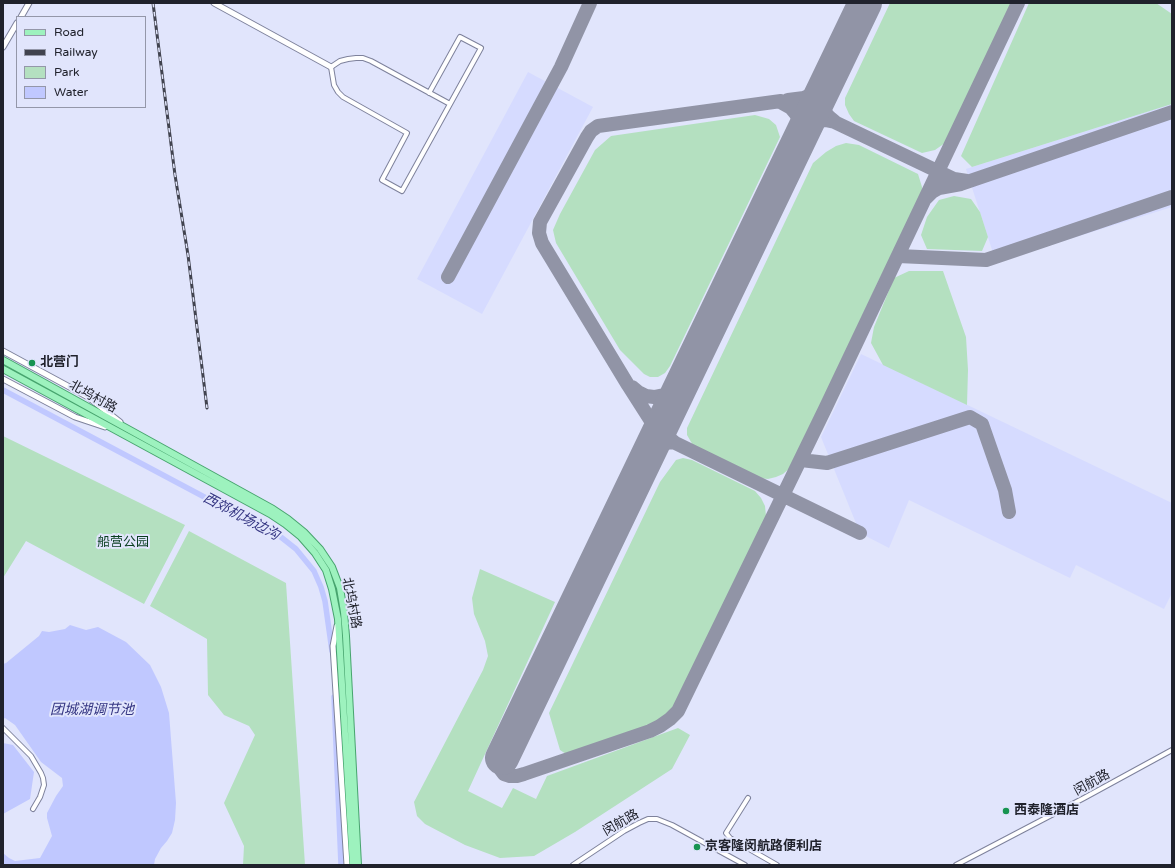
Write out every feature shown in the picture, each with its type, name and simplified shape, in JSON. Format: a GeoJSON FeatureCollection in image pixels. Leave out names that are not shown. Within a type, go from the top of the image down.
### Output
{"type":"FeatureCollection","features":[{"type":"Feature","properties":{"kind":"main road","name":"北坞村路"},"geometry":{"type":"LineString","coordinates":[[3,360],[273,509],[304,532],[320,549],[332,567],[340,588],[344,612],[358,865]]}},
{"type":"Feature","properties":{"kind":"main road","name":"北坞村路"},"geometry":{"type":"LineString","coordinates":[[3,369],[270,514],[301,537],[315,553],[326,570],[332,589],[338,619],[353,865]]}},
{"type":"Feature","properties":{"kind":"street"},"geometry":{"type":"LineString","coordinates":[[21,16],[29,3]]}},
{"type":"Feature","properties":{"kind":"street"},"geometry":{"type":"LineString","coordinates":[[214,3],[331,67]]}},
{"type":"Feature","properties":{"kind":"street"},"geometry":{"type":"LineString","coordinates":[[3,47],[16,25]]}},
{"type":"Feature","properties":{"kind":"street"},"geometry":{"type":"LineString","coordinates":[[331,67],[334,85],[343,97],[407,133],[382,180],[402,191],[481,48],[460,37],[429,93]]}},
{"type":"Feature","properties":{"kind":"street"},"geometry":{"type":"LineString","coordinates":[[331,67],[340,61],[363,58],[450,104]]}},
{"type":"Feature","properties":{"kind":"street","name":"北坞村路"},"geometry":{"type":"LineString","coordinates":[[3,351],[88,397],[130,430]]}},
{"type":"Feature","properties":{"kind":"street","name":"北坞村路"},"geometry":{"type":"LineString","coordinates":[[3,379],[75,417],[118,431]]}},
{"type":"Feature","properties":{"kind":"street","name":"北坞村路"},"geometry":{"type":"LineString","coordinates":[[338,619],[333,646],[347,865]]}},
{"type":"Feature","properties":{"kind":"street"},"geometry":{"type":"LineString","coordinates":[[3,728],[30,756],[43,778],[44,784],[40,797],[33,809]]}},
{"type":"Feature","properties":{"kind":"street","name":"闵航路"},"geometry":{"type":"LineString","coordinates":[[956,865],[1078,802],[1172,750]]}},
{"type":"Feature","properties":{"kind":"street"},"geometry":{"type":"LineString","coordinates":[[748,798],[726,833],[730,838],[777,865]]}},
{"type":"Feature","properties":{"kind":"street","name":"闵航路"},"geometry":{"type":"LineString","coordinates":[[573,865],[624,831],[648,819],[657,819],[672,825],[745,865]]}},
{"type":"Feature","properties":{"kind":"shaded area"},"geometry":{"type":"Polygon","coordinates":[[[528,72],[593,107],[482,314],[417,279],[528,72]]]}},
{"type":"Feature","properties":{"kind":"shaded area"},"geometry":{"type":"Polygon","coordinates":[[[1172,104],[1172,207],[996,262],[966,169],[1172,104]]]}},
{"type":"Feature","properties":{"kind":"shaded area"},"geometry":{"type":"Polygon","coordinates":[[[861,354],[1172,503],[1172,593],[1164,609],[1076,565],[1070,578],[909,500],[889,548],[860,533],[821,437],[861,354]]]}},
{"type":"Feature","properties":{"kind":"green space"},"geometry":{"type":"Polygon","coordinates":[[[890,3],[1011,3],[945,143],[935,150],[922,153],[854,121],[845,105],[845,98],[890,3]]]}},
{"type":"Feature","properties":{"kind":"green space"},"geometry":{"type":"Polygon","coordinates":[[[1029,3],[1156,3],[1172,14],[1172,104],[972,167],[961,156],[1029,3]]]}},
{"type":"Feature","properties":{"kind":"green space"},"geometry":{"type":"Polygon","coordinates":[[[755,115],[769,119],[776,125],[780,137],[670,366],[665,373],[658,377],[650,377],[644,374],[620,350],[556,243],[553,230],[560,214],[595,150],[611,136],[755,115]]]}},
{"type":"Feature","properties":{"kind":"green space"},"geometry":{"type":"Polygon","coordinates":[[[846,143],[859,145],[918,174],[922,187],[922,196],[879,280],[791,467],[783,474],[776,477],[768,479],[759,478],[694,447],[687,435],[687,428],[813,163],[826,152],[836,146],[846,143]]]}},
{"type":"Feature","properties":{"kind":"green space"},"geometry":{"type":"Polygon","coordinates":[[[954,196],[971,199],[980,212],[988,237],[982,251],[927,249],[921,235],[927,217],[939,200],[954,196]]]}},
{"type":"Feature","properties":{"kind":"green space"},"geometry":{"type":"Polygon","coordinates":[[[909,271],[943,271],[966,337],[968,370],[967,405],[883,365],[871,343],[874,327],[894,278],[909,271]]]}},
{"type":"Feature","properties":{"kind":"green space","name":"船营公园"},"geometry":{"type":"Polygon","coordinates":[[[3,436],[185,525],[144,604],[26,541],[3,578],[3,436]]]}},
{"type":"Feature","properties":{"kind":"green space"},"geometry":{"type":"Polygon","coordinates":[[[683,458],[692,460],[755,491],[765,506],[766,516],[764,525],[679,701],[660,720],[650,727],[570,755],[566,754],[560,750],[549,713],[660,482],[676,460],[683,458]]]}},
{"type":"Feature","properties":{"kind":"green space"},"geometry":{"type":"Polygon","coordinates":[[[189,531],[286,583],[305,865],[243,865],[244,846],[224,803],[255,735],[249,726],[224,715],[208,695],[207,639],[150,606],[189,531]]]}},
{"type":"Feature","properties":{"kind":"green space"},"geometry":{"type":"Polygon","coordinates":[[[480,569],[555,602],[468,791],[502,808],[513,788],[536,799],[547,776],[678,728],[690,735],[672,769],[575,832],[534,856],[500,858],[465,845],[425,824],[417,816],[414,802],[483,670],[488,656],[485,641],[474,614],[472,598],[480,569]]]}},
{"type":"Feature","properties":{"kind":"water","name":"团城湖调节池"},"geometry":{"type":"Polygon","coordinates":[[[70,625],[86,630],[98,627],[126,642],[150,665],[161,687],[169,713],[176,803],[175,820],[172,833],[161,848],[155,859],[154,865],[3,865],[3,853],[15,861],[40,858],[52,836],[47,813],[63,786],[62,778],[41,762],[15,725],[5,718],[3,719],[3,664],[39,636],[42,631],[49,632],[65,629],[70,625]]]}},
{"type":"Feature","properties":{"kind":"water"},"geometry":{"type":"Polygon","coordinates":[[[3,743],[13,745],[34,772],[30,799],[3,814],[3,743]]]}},
{"type":"Feature","properties":{"kind":"waterway","name":"西郊机场边沟"},"geometry":{"type":"LineString","coordinates":[[3,390],[225,508],[253,519],[272,530],[296,549],[314,571],[321,587],[325,601],[332,651]]}},
{"type":"Feature","properties":{"kind":"waterway","name":"西郊机场边沟"},"geometry":{"type":"LineString","coordinates":[[334,697],[341,865]]}},
{"type":"Feature","properties":{"kind":"taxiway"},"geometry":{"type":"LineString","coordinates":[[448,277],[561,67],[590,3]]}},
{"type":"Feature","properties":{"kind":"taxiway"},"geometry":{"type":"LineString","coordinates":[[502,758],[499,766],[504,774],[517,776],[650,731],[670,719],[678,711],[825,409],[1018,3]]}},
{"type":"Feature","properties":{"kind":"taxiway"},"geometry":{"type":"LineString","coordinates":[[788,100],[804,98],[813,94],[829,77]]}},
{"type":"Feature","properties":{"kind":"taxiway"},"geometry":{"type":"LineString","coordinates":[[782,103],[791,108],[800,121],[800,137],[808,127],[817,121],[825,120],[835,122],[825,112],[822,101],[823,89]]}},
{"type":"Feature","properties":{"kind":"taxiway"},"geometry":{"type":"LineString","coordinates":[[860,533],[663,437],[658,432],[628,385],[542,243],[539,233],[540,222],[587,137],[591,131],[598,126],[781,101],[803,107],[954,179],[967,181]]}},
{"type":"Feature","properties":{"kind":"taxiway"},"geometry":{"type":"LineString","coordinates":[[926,198],[939,188],[961,184],[1172,112]]}},
{"type":"Feature","properties":{"kind":"taxiway"},"geometry":{"type":"LineString","coordinates":[[898,256],[986,260],[1172,197]]}},
{"type":"Feature","properties":{"kind":"taxiway"},"geometry":{"type":"LineString","coordinates":[[632,387],[646,396],[654,397],[664,395],[682,383]]}},
{"type":"Feature","properties":{"kind":"taxiway"},"geometry":{"type":"LineString","coordinates":[[649,453],[665,443],[674,442],[669,438],[667,433],[667,415]]}},
{"type":"Feature","properties":{"kind":"taxiway"},"geometry":{"type":"LineString","coordinates":[[801,460],[827,463],[970,417],[982,424],[1005,490],[1009,512]]}},
{"type":"Feature","properties":{"kind":"runway"},"geometry":{"type":"LineString","coordinates":[[502,758],[865,3]]}},
{"type":"Feature","properties":{"kind":"railway"},"geometry":{"type":"LineString","coordinates":[[153,3],[175,175],[188,255],[207,408]]}},
{"type":"Feature","properties":{"kind":"place","name":"北营门"},"geometry":{"type":"Point","coordinates":[32,363]}},
{"type":"Feature","properties":{"kind":"place","name":"西泰隆酒店"},"geometry":{"type":"Point","coordinates":[1006,811]}},
{"type":"Feature","properties":{"kind":"place","name":"京客隆闵航路便利店"},"geometry":{"type":"Point","coordinates":[697,847]}}]}
